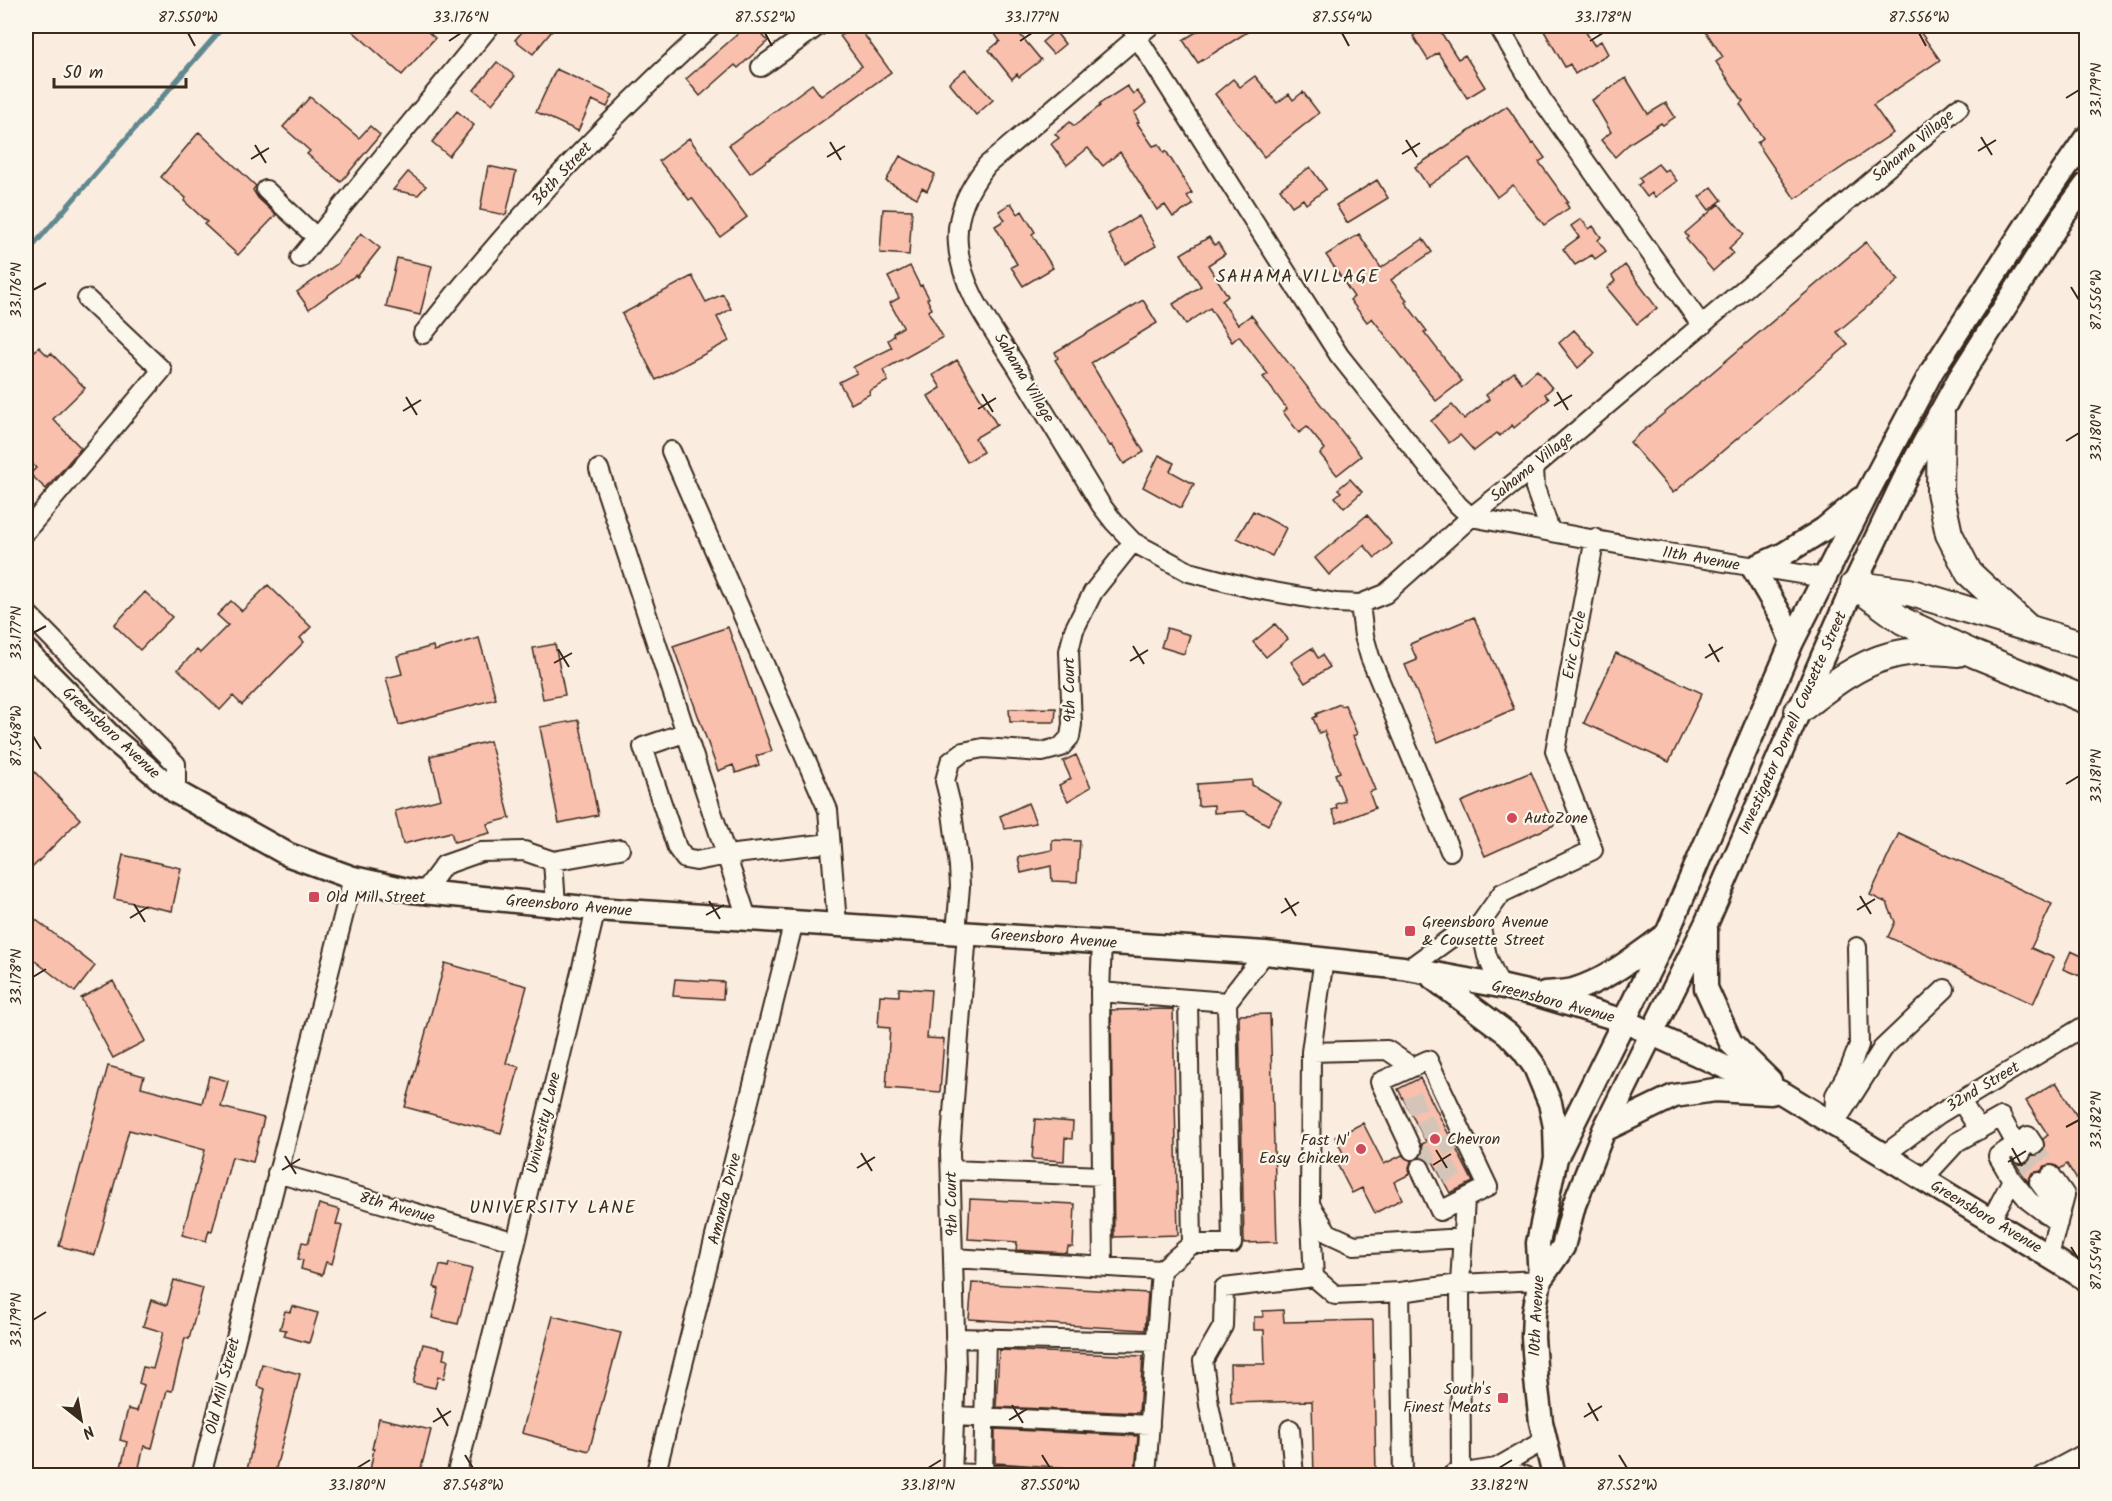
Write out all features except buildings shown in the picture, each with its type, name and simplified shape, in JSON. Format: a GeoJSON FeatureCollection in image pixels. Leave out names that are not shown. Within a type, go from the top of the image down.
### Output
{"type":"FeatureCollection","features":[{"type":"Feature","properties":{"kind":"highway"},"geometry":{"type":"LineString","coordinates":[[1941,415],[1940,492],[1949,534],[1969,573],[2027,627]]}},
{"type":"Feature","properties":{"kind":"highway"},"geometry":{"type":"LineString","coordinates":[[1854,585],[1909,592],[2086,645]]}},
{"type":"Feature","properties":{"kind":"highway"},"geometry":{"type":"LineString","coordinates":[[1854,585],[1903,621],[1974,654],[2086,700]]}},
{"type":"Feature","properties":{"kind":"highway"},"geometry":{"type":"LineString","coordinates":[[1798,711],[1834,683],[1889,656],[1925,650],[1974,654]]}},
{"type":"Feature","properties":{"kind":"main road","name":"Investigator Dornell Cousette Street"},"geometry":{"type":"LineString","coordinates":[[1557,1158],[1666,936],[1792,642],[1868,492],[1932,371],[2086,138]]}},
{"type":"Feature","properties":{"kind":"main road","name":"Investigator Dornell Cousette Street"},"geometry":{"type":"LineString","coordinates":[[1540,1280],[1563,1247],[1574,1205],[1604,1130],[1706,924],[1854,585],[1904,480],[1959,379],[2086,185]]}},
{"type":"Feature","properties":{"kind":"main road"},"geometry":{"type":"LineString","coordinates":[[1792,642],[1781,616],[1753,568],[1784,554],[1824,529],[1868,492]]}},
{"type":"Feature","properties":{"kind":"main road","name":"11th Avenue"},"geometry":{"type":"LineString","coordinates":[[1825,578],[1854,585]]}},
{"type":"Feature","properties":{"kind":"main road","name":"Greensboro Avenue"},"geometry":{"type":"LineString","coordinates":[[26,651],[113,739],[176,792],[289,855],[353,878],[424,892],[596,909],[1324,958],[1418,971],[1535,994],[1623,1021],[1653,1033],[1784,1094],[2086,1279]]}},
{"type":"Feature","properties":{"kind":"main road"},"geometry":{"type":"LineString","coordinates":[[1706,924],[1706,988],[1731,1043],[1784,1094]]}},
{"type":"Feature","properties":{"kind":"main road"},"geometry":{"type":"LineString","coordinates":[[1535,994],[1572,990],[1599,980],[1666,936]]}},
{"type":"Feature","properties":{"kind":"main road"},"geometry":{"type":"LineString","coordinates":[[1418,971],[1508,1034],[1535,1067],[1550,1103],[1555,1127],[1557,1158]]}},
{"type":"Feature","properties":{"kind":"main road"},"geometry":{"type":"LineString","coordinates":[[1604,1130],[1674,1096],[1715,1090],[1784,1094]]}},
{"type":"Feature","properties":{"kind":"main road","name":"10th Avenue"},"geometry":{"type":"LineString","coordinates":[[1554,1476],[1545,1440],[1536,1380],[1533,1337],[1534,1313],[1540,1280],[1538,1244],[1557,1158]]}},
{"type":"Feature","properties":{"kind":"street"},"geometry":{"type":"LineString","coordinates":[[300,258],[490,26]]}},
{"type":"Feature","properties":{"kind":"street","name":"36th Street"},"geometry":{"type":"LineString","coordinates":[[423,334],[548,187],[676,58],[711,26]]}},
{"type":"Feature","properties":{"kind":"street"},"geometry":{"type":"LineString","coordinates":[[761,67],[818,26]]}},
{"type":"Feature","properties":{"kind":"street"},"geometry":{"type":"LineString","coordinates":[[1498,26],[1542,100],[1702,326]]}},
{"type":"Feature","properties":{"kind":"street","name":"Sahama Village"},"geometry":{"type":"LineString","coordinates":[[1472,517],[1458,506],[1339,356],[1139,29],[987,165],[973,182],[958,222],[957,244],[961,265],[979,304],[1101,505],[1114,522],[1133,542],[1189,572],[1333,603],[1360,604],[1385,594],[1472,517],[1702,326],[1959,107]]}},
{"type":"Feature","properties":{"kind":"street"},"geometry":{"type":"LineString","coordinates":[[266,190],[317,238]]}},
{"type":"Feature","properties":{"kind":"street"},"geometry":{"type":"LineString","coordinates":[[26,531],[162,370],[87,299]]}},
{"type":"Feature","properties":{"kind":"street"},"geometry":{"type":"LineString","coordinates":[[670,452],[828,810],[837,924]]}},
{"type":"Feature","properties":{"kind":"street"},"geometry":{"type":"LineString","coordinates":[[1534,467],[1535,488],[1550,530]]}},
{"type":"Feature","properties":{"kind":"street"},"geometry":{"type":"LineString","coordinates":[[599,470],[747,918]]}},
{"type":"Feature","properties":{"kind":"street","name":"11th Avenue"},"geometry":{"type":"LineString","coordinates":[[1472,517],[1753,568],[1825,578]]}},
{"type":"Feature","properties":{"kind":"street","name":"Eric Circle"},"geometry":{"type":"LineString","coordinates":[[1480,924],[1502,893],[1593,850],[1555,752],[1595,538]]}},
{"type":"Feature","properties":{"kind":"street","name":"9th Court"},"geometry":{"type":"LineString","coordinates":[[952,1474],[955,1338],[951,1141],[961,933],[959,866],[951,805],[945,781],[950,762],[963,752],[983,748],[1042,752],[1060,747],[1070,737],[1072,724],[1069,651],[1074,630],[1093,592],[1133,542]]}},
{"type":"Feature","properties":{"kind":"street"},"geometry":{"type":"LineString","coordinates":[[1360,604],[1364,636],[1370,657],[1450,851]]}},
{"type":"Feature","properties":{"kind":"street"},"geometry":{"type":"LineString","coordinates":[[26,612],[176,764],[176,792]]}},
{"type":"Feature","properties":{"kind":"street"},"geometry":{"type":"LineString","coordinates":[[687,732],[643,747],[677,848],[686,859],[696,861],[727,855],[830,843]]}},
{"type":"Feature","properties":{"kind":"street"},"geometry":{"type":"LineString","coordinates":[[424,892],[444,865],[481,852],[524,851],[553,861],[620,849]]}},
{"type":"Feature","properties":{"kind":"street"},"geometry":{"type":"LineString","coordinates":[[553,861],[556,905]]}},
{"type":"Feature","properties":{"kind":"street","name":"Old Mill Street"},"geometry":{"type":"LineString","coordinates":[[201,1476],[353,878]]}},
{"type":"Feature","properties":{"kind":"street","name":"University Lane"},"geometry":{"type":"LineString","coordinates":[[456,1476],[516,1242],[596,909]]}},
{"type":"Feature","properties":{"kind":"street","name":"Amanda Drive"},"geometry":{"type":"LineString","coordinates":[[655,1476],[794,921]]}},
{"type":"Feature","properties":{"kind":"street"},"geometry":{"type":"LineString","coordinates":[[1418,971],[1455,935],[1480,924],[1487,956],[1500,986]]}},
{"type":"Feature","properties":{"kind":"street"},"geometry":{"type":"LineString","coordinates":[[1102,942],[1100,992],[1103,1266]]}},
{"type":"Feature","properties":{"kind":"street"},"geometry":{"type":"LineString","coordinates":[[1834,1125],[1835,1095],[1850,1068],[1859,1045],[1857,947]]}},
{"type":"Feature","properties":{"kind":"street"},"geometry":{"type":"LineString","coordinates":[[953,1257],[1161,1270],[1192,1244],[1232,1244],[1227,1002],[1265,953]]}},
{"type":"Feature","properties":{"kind":"street"},"geometry":{"type":"LineString","coordinates":[[1314,1277],[1310,1205],[1311,1052],[1324,958]]}},
{"type":"Feature","properties":{"kind":"street"},"geometry":{"type":"LineString","coordinates":[[1834,1125],[1882,1049],[1945,989]]}},
{"type":"Feature","properties":{"kind":"street"},"geometry":{"type":"LineString","coordinates":[[1100,992],[1227,1002]]}},
{"type":"Feature","properties":{"kind":"street"},"geometry":{"type":"LineString","coordinates":[[1188,999],[1192,1244]]}},
{"type":"Feature","properties":{"kind":"street","name":"32nd Street"},"geometry":{"type":"LineString","coordinates":[[1884,1155],[1939,1114],[2086,1025]]}},
{"type":"Feature","properties":{"kind":"street"},"geometry":{"type":"LineString","coordinates":[[1311,1052],[1387,1050],[1412,1067]]}},
{"type":"Feature","properties":{"kind":"street"},"geometry":{"type":"LineString","coordinates":[[1412,1139],[1401,1109],[1380,1082],[1428,1060],[1436,1094],[1469,1161],[1488,1187],[1440,1211],[1430,1176]]}},
{"type":"Feature","properties":{"kind":"street"},"geometry":{"type":"LineString","coordinates":[[1961,1101],[1979,1130]]}},
{"type":"Feature","properties":{"kind":"street"},"geometry":{"type":"LineString","coordinates":[[1923,1179],[1957,1142],[2001,1117],[2023,1148],[1998,1156],[2012,1180],[2029,1201],[2060,1218]]}},
{"type":"Feature","properties":{"kind":"street"},"geometry":{"type":"LineString","coordinates":[[951,1170],[1102,1176]]}},
{"type":"Feature","properties":{"kind":"street","name":"8th Avenue"},"geometry":{"type":"LineString","coordinates":[[277,1173],[516,1242]]}},
{"type":"Feature","properties":{"kind":"street"},"geometry":{"type":"LineString","coordinates":[[2045,1179],[2060,1218],[2049,1256]]}},
{"type":"Feature","properties":{"kind":"street"},"geometry":{"type":"LineString","coordinates":[[1991,1220],[2012,1180]]}},
{"type":"Feature","properties":{"kind":"street"},"geometry":{"type":"LineString","coordinates":[[1465,1199],[1460,1284],[1456,1474],[1496,1468],[1545,1440]]}},
{"type":"Feature","properties":{"kind":"street"},"geometry":{"type":"LineString","coordinates":[[1310,1205],[1328,1233],[1354,1245],[1463,1238]]}},
{"type":"Feature","properties":{"kind":"street"},"geometry":{"type":"LineString","coordinates":[[1146,1476],[1161,1270]]}},
{"type":"Feature","properties":{"kind":"street"},"geometry":{"type":"LineString","coordinates":[[1224,1476],[1209,1405],[1203,1360],[1223,1326],[1224,1288],[1314,1277],[1335,1294],[1400,1292],[1460,1284],[1540,1280]]}},
{"type":"Feature","properties":{"kind":"street"},"geometry":{"type":"LineString","coordinates":[[1400,1292],[1403,1476]]}},
{"type":"Feature","properties":{"kind":"street"},"geometry":{"type":"LineString","coordinates":[[955,1338],[1156,1341]]}},
{"type":"Feature","properties":{"kind":"street"},"geometry":{"type":"LineString","coordinates":[[983,1474],[986,1338]]}},
{"type":"Feature","properties":{"kind":"street"},"geometry":{"type":"LineString","coordinates":[[954,1416],[1150,1425]]}},
{"type":"Feature","properties":{"kind":"street"},"geometry":{"type":"LineString","coordinates":[[1290,1429],[1294,1476]]}},
{"type":"Feature","properties":{"kind":"street"},"geometry":{"type":"LineString","coordinates":[[2043,1476],[2086,1453]]}},
{"type":"Feature","properties":{"kind":"street"},"geometry":{"type":"LineString","coordinates":[[1496,1468],[1525,1476]]}},
{"type":"Feature","properties":{"kind":"street"},"geometry":{"type":"LineString","coordinates":[[952,1474],[1026,1476]]}},
{"type":"Feature","properties":{"kind":"waterway"},"geometry":{"type":"LineString","coordinates":[[26,254],[224,26]]}},
{"type":"Feature","properties":{"kind":"tunnel"},"geometry":{"type":"LineString","coordinates":[[1407,1107],[1429,1097]]}},
{"type":"Feature","properties":{"kind":"tunnel"},"geometry":{"type":"LineString","coordinates":[[1420,1131],[1441,1120]]}},
{"type":"Feature","properties":{"kind":"tunnel"},"geometry":{"type":"LineString","coordinates":[[1417,1161],[1453,1142]]}},
{"type":"Feature","properties":{"kind":"tunnel"},"geometry":{"type":"LineString","coordinates":[[2034,1145],[2051,1175]]}},
{"type":"Feature","properties":{"kind":"tunnel"},"geometry":{"type":"LineString","coordinates":[[2021,1154],[2039,1182]]}},
{"type":"Feature","properties":{"kind":"tunnel"},"geometry":{"type":"LineString","coordinates":[[1441,1176],[1464,1164]]}},
{"type":"Feature","properties":{"kind":"place","name":"AutoZone"},"geometry":{"type":"Point","coordinates":[1512,818]}},
{"type":"Feature","properties":{"kind":"place","name":"Old Mill Street"},"geometry":{"type":"Point","coordinates":[314,897]}},
{"type":"Feature","properties":{"kind":"place","name":"Greensboro Avenue & Cousette Street"},"geometry":{"type":"Point","coordinates":[1410,931]}},
{"type":"Feature","properties":{"kind":"place","name":"Chevron"},"geometry":{"type":"Point","coordinates":[1435,1139]}},
{"type":"Feature","properties":{"kind":"place","name":"Fast N' Easy Chicken"},"geometry":{"type":"Point","coordinates":[1361,1149]}},
{"type":"Feature","properties":{"kind":"place","name":"South's Finest Meats"},"geometry":{"type":"Point","coordinates":[1503,1398]}},
{"type":"Feature","properties":{"kind":"district","name":"SAHAMA VILLAGE"},"geometry":{"type":"Point","coordinates":[1298,277]}},
{"type":"Feature","properties":{"kind":"district","name":"UNIVERSITY LANE"},"geometry":{"type":"Point","coordinates":[553,1208]}}]}
